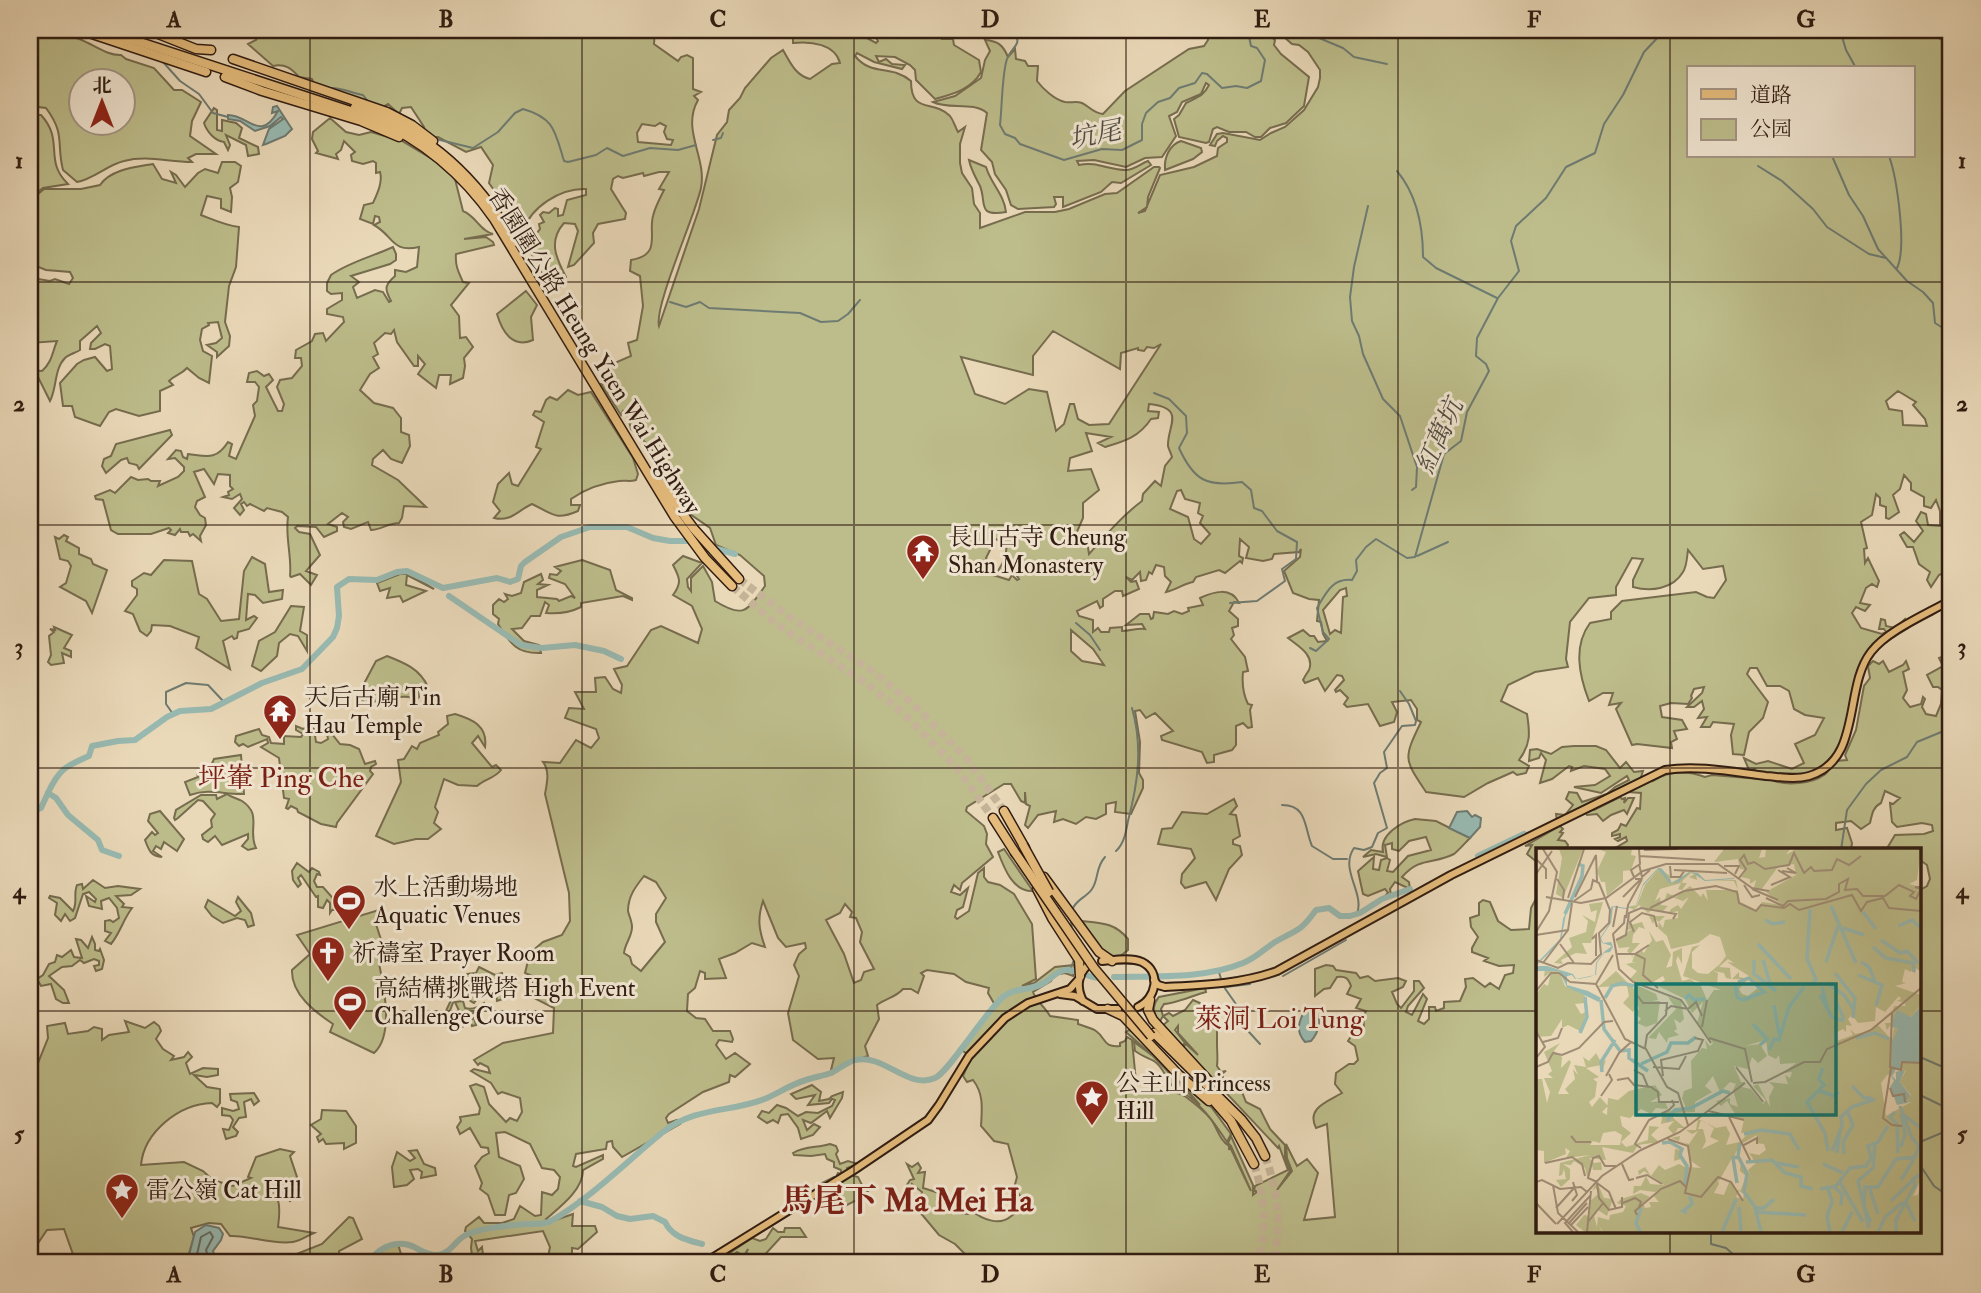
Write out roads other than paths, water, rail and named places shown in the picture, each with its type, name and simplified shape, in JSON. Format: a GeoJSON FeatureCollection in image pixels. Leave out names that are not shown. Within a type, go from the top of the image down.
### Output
{"type":"FeatureCollection","features":[{"type":"Feature","properties":{"kind":"highway"},"geometry":{"type":"LineString","coordinates":[[80,30],[206,72]]}},
{"type":"Feature","properties":{"kind":"highway"},"geometry":{"type":"LineString","coordinates":[[103,30],[372,118],[433,149]]}},
{"type":"Feature","properties":{"kind":"highway"},"geometry":{"type":"LineString","coordinates":[[121,30],[368,111],[405,128],[433,149]]}},
{"type":"Feature","properties":{"kind":"highway"},"geometry":{"type":"LineString","coordinates":[[148,30],[200,50],[211,50]]}},
{"type":"Feature","properties":{"kind":"highway"},"geometry":{"type":"LineString","coordinates":[[233,60],[387,112],[420,130],[433,149]]}},
{"type":"Feature","properties":{"kind":"highway"},"geometry":{"type":"LineString","coordinates":[[225,77],[377,127],[433,149]]}},
{"type":"Feature","properties":{"kind":"highway","name":"香園圍公路 Heung Yuen Wai Highway"},"geometry":{"type":"LineString","coordinates":[[433,149],[488,200],[695,546],[732,586]]}},
{"type":"Feature","properties":{"kind":"highway","name":"香園圍公路 Heung Yuen Wai Highway"},"geometry":{"type":"LineString","coordinates":[[634,447],[672,501],[739,579]]}},
{"type":"Feature","properties":{"kind":"highway"},"geometry":{"type":"LineString","coordinates":[[1004,811],[1048,890],[1084,946],[1153,1034],[1252,1132],[1265,1156]]}},
{"type":"Feature","properties":{"kind":"highway"},"geometry":{"type":"LineString","coordinates":[[993,818],[1094,968],[1213,1099],[1229,1119],[1254,1164]]}},
{"type":"Feature","properties":{"kind":"highway"},"geometry":{"type":"LineString","coordinates":[[1024,845],[1084,933],[1101,954],[1112,961]]}},
{"type":"Feature","properties":{"kind":"highway"},"geometry":{"type":"LineString","coordinates":[[1014,851],[1077,956],[1081,975]]}},
{"type":"Feature","properties":{"kind":"highway"},"geometry":{"type":"LineString","coordinates":[[1150,999],[1148,1010],[1153,1020],[1227,1105]]}},
{"type":"Feature","properties":{"kind":"highway"},"geometry":{"type":"LineString","coordinates":[[1108,1009],[1122,1015],[1178,1074],[1229,1119]]}},
{"type":"Feature","properties":{"kind":"main road"},"geometry":{"type":"LineString","coordinates":[[1102,961],[1136,960],[1147,965],[1156,983],[1165,987],[1254,979],[1283,968],[1427,888],[1659,773],[1681,768],[1800,778],[1824,769],[1841,747],[1863,665],[1872,650],[1888,636],[1951,600]]}},
{"type":"Feature","properties":{"kind":"main road"},"geometry":{"type":"LineString","coordinates":[[704,1263],[928,1120],[969,1056],[1001,1021],[1028,1003],[1070,989],[1081,975]]}},
{"type":"Feature","properties":{"kind":"main road"},"geometry":{"type":"LineString","coordinates":[[1081,975],[1080,994],[1085,1002]]}},
{"type":"Feature","properties":{"kind":"main road"},"geometry":{"type":"LineString","coordinates":[[1150,999],[1156,983]]}},
{"type":"Feature","properties":{"kind":"main road"},"geometry":{"type":"LineString","coordinates":[[1138,1007],[1162,992],[1186,986]]}},
{"type":"Feature","properties":{"kind":"main road"},"geometry":{"type":"LineString","coordinates":[[1058,994],[1072,995],[1094,1008],[1118,1009]]}},
{"type":"Feature","properties":{"kind":"water"},"geometry":{"type":"Polygon","coordinates":[[[277,106],[292,129],[285,136],[263,145],[269,129],[283,119],[281,117],[270,126],[255,131],[240,121],[228,119],[228,115],[235,116],[254,125],[266,125],[278,111],[272,113],[273,107],[277,106]]]}},
{"type":"Feature","properties":{"kind":"water"},"geometry":{"type":"Polygon","coordinates":[[[1467,811],[1472,817],[1475,815],[1481,818],[1480,827],[1470,838],[1449,828],[1457,812],[1467,811]]]}},
{"type":"Feature","properties":{"kind":"water"},"geometry":{"type":"Polygon","coordinates":[[[1313,1008],[1319,1020],[1318,1029],[1311,1041],[1305,1042],[1300,1035],[1299,1024],[1304,1012],[1313,1008]]]}},
{"type":"Feature","properties":{"kind":"water"},"geometry":{"type":"Polygon","coordinates":[[[206,1225],[219,1228],[223,1234],[213,1251],[217,1261],[187,1263],[195,1232],[206,1225]]]}},
{"type":"Feature","properties":{"kind":"waterway","name":"坑尾"},"geometry":{"type":"LineString","coordinates":[[1014,30],[1017,43],[1005,65],[1000,125],[1005,134],[1015,138],[1020,144],[1064,160],[1102,149],[1122,150],[1142,140],[1142,124],[1146,113],[1158,102],[1170,98],[1179,88],[1195,83],[1202,73],[1207,74],[1222,88],[1247,88],[1261,81],[1265,60],[1257,48],[1251,46],[1248,32],[1244,30]]}},
{"type":"Feature","properties":{"kind":"waterway"},"geometry":{"type":"LineString","coordinates":[[1311,30],[1319,38],[1343,48],[1354,57],[1387,64]]}},
{"type":"Feature","properties":{"kind":"waterway"},"geometry":{"type":"LineString","coordinates":[[1840,30],[1855,66]]}},
{"type":"Feature","properties":{"kind":"waterway"},"geometry":{"type":"LineString","coordinates":[[1934,30],[1937,37],[1951,46]]}},
{"type":"Feature","properties":{"kind":"waterway","name":"紅萬坑"},"geometry":{"type":"LineString","coordinates":[[1310,648],[1316,651],[1329,639],[1323,632],[1317,608],[1335,584],[1352,580],[1357,571],[1356,560],[1366,547],[1376,539],[1407,558],[1415,557],[1444,454],[1461,441],[1467,412],[1489,371],[1486,364],[1476,356],[1477,338],[1498,298],[1519,271],[1511,241],[1516,226],[1546,198],[1566,167],[1595,153],[1604,124],[1623,95],[1644,52],[1662,33]]}},
{"type":"Feature","properties":{"kind":"waterway"},"geometry":{"type":"LineString","coordinates":[[163,62],[180,81],[199,94],[213,113],[228,117]]}},
{"type":"Feature","properties":{"kind":"waterway"},"geometry":{"type":"LineString","coordinates":[[330,88],[363,95],[370,104]]}},
{"type":"Feature","properties":{"kind":"waterway"},"geometry":{"type":"LineString","coordinates":[[436,139],[473,148],[498,132],[515,113],[523,109],[548,122],[556,134],[564,161],[568,162],[596,155],[607,148],[623,156],[650,148],[678,150],[696,145]]}},
{"type":"Feature","properties":{"kind":"waterway"},"geometry":{"type":"LineString","coordinates":[[713,140],[721,138],[723,133]]}},
{"type":"Feature","properties":{"kind":"waterway"},"geometry":{"type":"LineString","coordinates":[[1833,158],[1878,249],[1907,281],[1933,303],[1935,323],[1951,333]]}},
{"type":"Feature","properties":{"kind":"waterway"},"geometry":{"type":"LineString","coordinates":[[1890,158],[1898,196],[1901,230],[1897,268]]}},
{"type":"Feature","properties":{"kind":"waterway"},"geometry":{"type":"LineString","coordinates":[[1758,166],[1782,181],[1813,209],[1827,227],[1869,254],[1886,258]]}},
{"type":"Feature","properties":{"kind":"waterway"},"geometry":{"type":"LineString","coordinates":[[1397,171],[1418,211],[1423,257],[1436,268],[1497,298]]}},
{"type":"Feature","properties":{"kind":"waterway"},"geometry":{"type":"LineString","coordinates":[[1368,206],[1354,267],[1350,297],[1352,321],[1383,399],[1400,416],[1417,467],[1416,487],[1412,490]]}},
{"type":"Feature","properties":{"kind":"waterway"},"geometry":{"type":"LineString","coordinates":[[670,302],[686,307],[700,302],[709,308],[800,313],[821,322],[838,321],[860,300]]}},
{"type":"Feature","properties":{"kind":"waterway"},"geometry":{"type":"LineString","coordinates":[[1154,393],[1169,399],[1186,416],[1187,433],[1179,448],[1196,475],[1211,482],[1242,482],[1251,490],[1254,508],[1262,511],[1277,531],[1297,542],[1296,559],[1282,569],[1285,581],[1257,601],[1230,603]]}},
{"type":"Feature","properties":{"kind":"waterway"},"geometry":{"type":"LineString","coordinates":[[48,793],[60,773],[89,756],[92,746],[135,740],[180,711],[211,709],[262,683],[302,669],[333,637],[339,616],[337,587],[349,579],[377,580],[407,571],[443,588],[497,578],[510,582],[518,579],[521,566],[525,562],[561,537],[590,527],[627,527],[653,538],[688,541],[735,554]]}},
{"type":"Feature","properties":{"kind":"waterway"},"geometry":{"type":"LineString","coordinates":[[1417,556],[1448,542]]}},
{"type":"Feature","properties":{"kind":"waterway"},"geometry":{"type":"LineString","coordinates":[[449,596],[521,645],[542,648],[575,645],[604,651],[621,659]]}},
{"type":"Feature","properties":{"kind":"waterway"},"geometry":{"type":"LineString","coordinates":[[1076,623],[1090,635],[1100,650]]}},
{"type":"Feature","properties":{"kind":"waterway"},"geometry":{"type":"LineString","coordinates":[[173,714],[166,704],[166,692],[186,683],[208,685],[224,702]]}},
{"type":"Feature","properties":{"kind":"waterway"},"geometry":{"type":"LineString","coordinates":[[1357,914],[1359,906],[1350,873],[1350,856],[1354,848],[1364,850],[1372,847],[1378,833],[1387,828],[1374,783],[1387,768],[1384,752],[1402,726],[1415,725],[1416,721],[1400,691]]}},
{"type":"Feature","properties":{"kind":"waterway"},"geometry":{"type":"LineString","coordinates":[[1116,851],[1125,833],[1137,779],[1138,751],[1132,708]]}},
{"type":"Feature","properties":{"kind":"waterway"},"geometry":{"type":"LineString","coordinates":[[1841,848],[1847,810],[1866,784],[1881,770],[1907,757],[1917,742],[1951,728]]}},
{"type":"Feature","properties":{"kind":"waterway"},"geometry":{"type":"LineString","coordinates":[[30,806],[36,810],[41,808],[48,793],[56,798],[68,815],[98,840],[102,850],[119,856]]}},
{"type":"Feature","properties":{"kind":"waterway"},"geometry":{"type":"LineString","coordinates":[[1282,805],[1290,806],[1301,813],[1312,846],[1333,859],[1347,859]]}},
{"type":"Feature","properties":{"kind":"waterway"},"geometry":{"type":"LineString","coordinates":[[1478,856],[1524,834]]}},
{"type":"Feature","properties":{"kind":"waterway"},"geometry":{"type":"LineString","coordinates":[[1072,910],[1092,889],[1105,857]]}},
{"type":"Feature","properties":{"kind":"waterway"},"geometry":{"type":"LineString","coordinates":[[1114,977],[1180,976],[1228,968],[1252,959],[1298,929],[1316,910],[1329,908],[1340,916],[1350,916],[1382,899],[1410,889]]}},
{"type":"Feature","properties":{"kind":"waterway"},"geometry":{"type":"LineString","coordinates":[[1071,919],[1072,931]]}},
{"type":"Feature","properties":{"kind":"waterway"},"geometry":{"type":"LineString","coordinates":[[1283,976],[1346,940]]}},
{"type":"Feature","properties":{"kind":"waterway"},"geometry":{"type":"LineString","coordinates":[[1070,970],[1074,960]]}},
{"type":"Feature","properties":{"kind":"waterway"},"geometry":{"type":"LineString","coordinates":[[1218,969],[1222,982]]}},
{"type":"Feature","properties":{"kind":"waterway"},"geometry":{"type":"LineString","coordinates":[[368,1263],[380,1250],[391,1245],[409,1245],[438,1255],[474,1232],[548,1222],[581,1201],[675,1124],[701,1114],[754,1103],[801,1082],[831,1073],[855,1060],[876,1062],[915,1079],[935,1078],[949,1065],[1003,997],[1017,990],[1037,986],[1065,970],[1100,978]]}},
{"type":"Feature","properties":{"kind":"waterway"},"geometry":{"type":"LineString","coordinates":[[1226,987],[1250,984]]}},
{"type":"Feature","properties":{"kind":"waterway"},"geometry":{"type":"LineString","coordinates":[[1224,987],[1238,1007],[1249,1032],[1260,1044]]}},
{"type":"Feature","properties":{"kind":"waterway"},"geometry":{"type":"LineString","coordinates":[[1922,1058],[1943,1067]]}},
{"type":"Feature","properties":{"kind":"waterway"},"geometry":{"type":"LineString","coordinates":[[1922,1096],[1951,1110]]}},
{"type":"Feature","properties":{"kind":"waterway"},"geometry":{"type":"LineString","coordinates":[[1922,1141],[1951,1129]]}},
{"type":"Feature","properties":{"kind":"waterway"},"geometry":{"type":"LineString","coordinates":[[1922,1168],[1934,1186],[1951,1198]]}},
{"type":"Feature","properties":{"kind":"waterway"},"geometry":{"type":"LineString","coordinates":[[580,1201],[630,1219],[653,1216],[665,1222],[676,1234],[702,1244]]}},
{"type":"Feature","properties":{"kind":"waterway"},"geometry":{"type":"LineString","coordinates":[[1711,1234],[1711,1244],[1726,1248],[1743,1263]]}},
{"type":"Feature","properties":{"kind":"tunnel"},"geometry":{"type":"LineString","coordinates":[[739,579],[794,620],[871,670],[913,704],[967,759],[1004,811]]}},
{"type":"Feature","properties":{"kind":"tunnel"},"geometry":{"type":"LineString","coordinates":[[732,586],[775,623],[866,683],[904,714],[956,767],[993,818]]}},
{"type":"Feature","properties":{"kind":"tunnel"},"geometry":{"type":"LineString","coordinates":[[1265,1156],[1273,1182],[1278,1222],[1273,1263]]}},
{"type":"Feature","properties":{"kind":"tunnel"},"geometry":{"type":"LineString","coordinates":[[1254,1164],[1264,1213],[1258,1263]]}},
{"type":"Feature","properties":{"kind":"place","name":"長山古寺 Cheung Shan Monastery"},"geometry":{"type":"Point","coordinates":[923,581]}},
{"type":"Feature","properties":{"kind":"place","name":"天后古廟 Tin Hau Temple"},"geometry":{"type":"Point","coordinates":[280,741]}},
{"type":"Feature","properties":{"kind":"place","name":"水上活動場地 Aquatic Venues"},"geometry":{"type":"Point","coordinates":[349,931]}},
{"type":"Feature","properties":{"kind":"place","name":"祈禱室 Prayer Room"},"geometry":{"type":"Point","coordinates":[328,983]}},
{"type":"Feature","properties":{"kind":"place","name":"高結構挑戰塔 High Event Challenge Course"},"geometry":{"type":"Point","coordinates":[350,1032]}},
{"type":"Feature","properties":{"kind":"place","name":"公主山 Princess Hill"},"geometry":{"type":"Point","coordinates":[1092,1127]}},
{"type":"Feature","properties":{"kind":"place","name":"雷公嶺 Cat Hill"},"geometry":{"type":"Point","coordinates":[122,1220]}},
{"type":"Feature","properties":{"kind":"district","name":"坪輋 Ping Che"},"geometry":{"type":"Point","coordinates":[281,777]}},
{"type":"Feature","properties":{"kind":"district","name":"萊洞 Loi Tung"},"geometry":{"type":"Point","coordinates":[1279,1018]}},
{"type":"Feature","properties":{"kind":"district","name":"馬尾下 Ma Mei Ha"},"geometry":{"type":"Point","coordinates":[907,1200]}}]}
